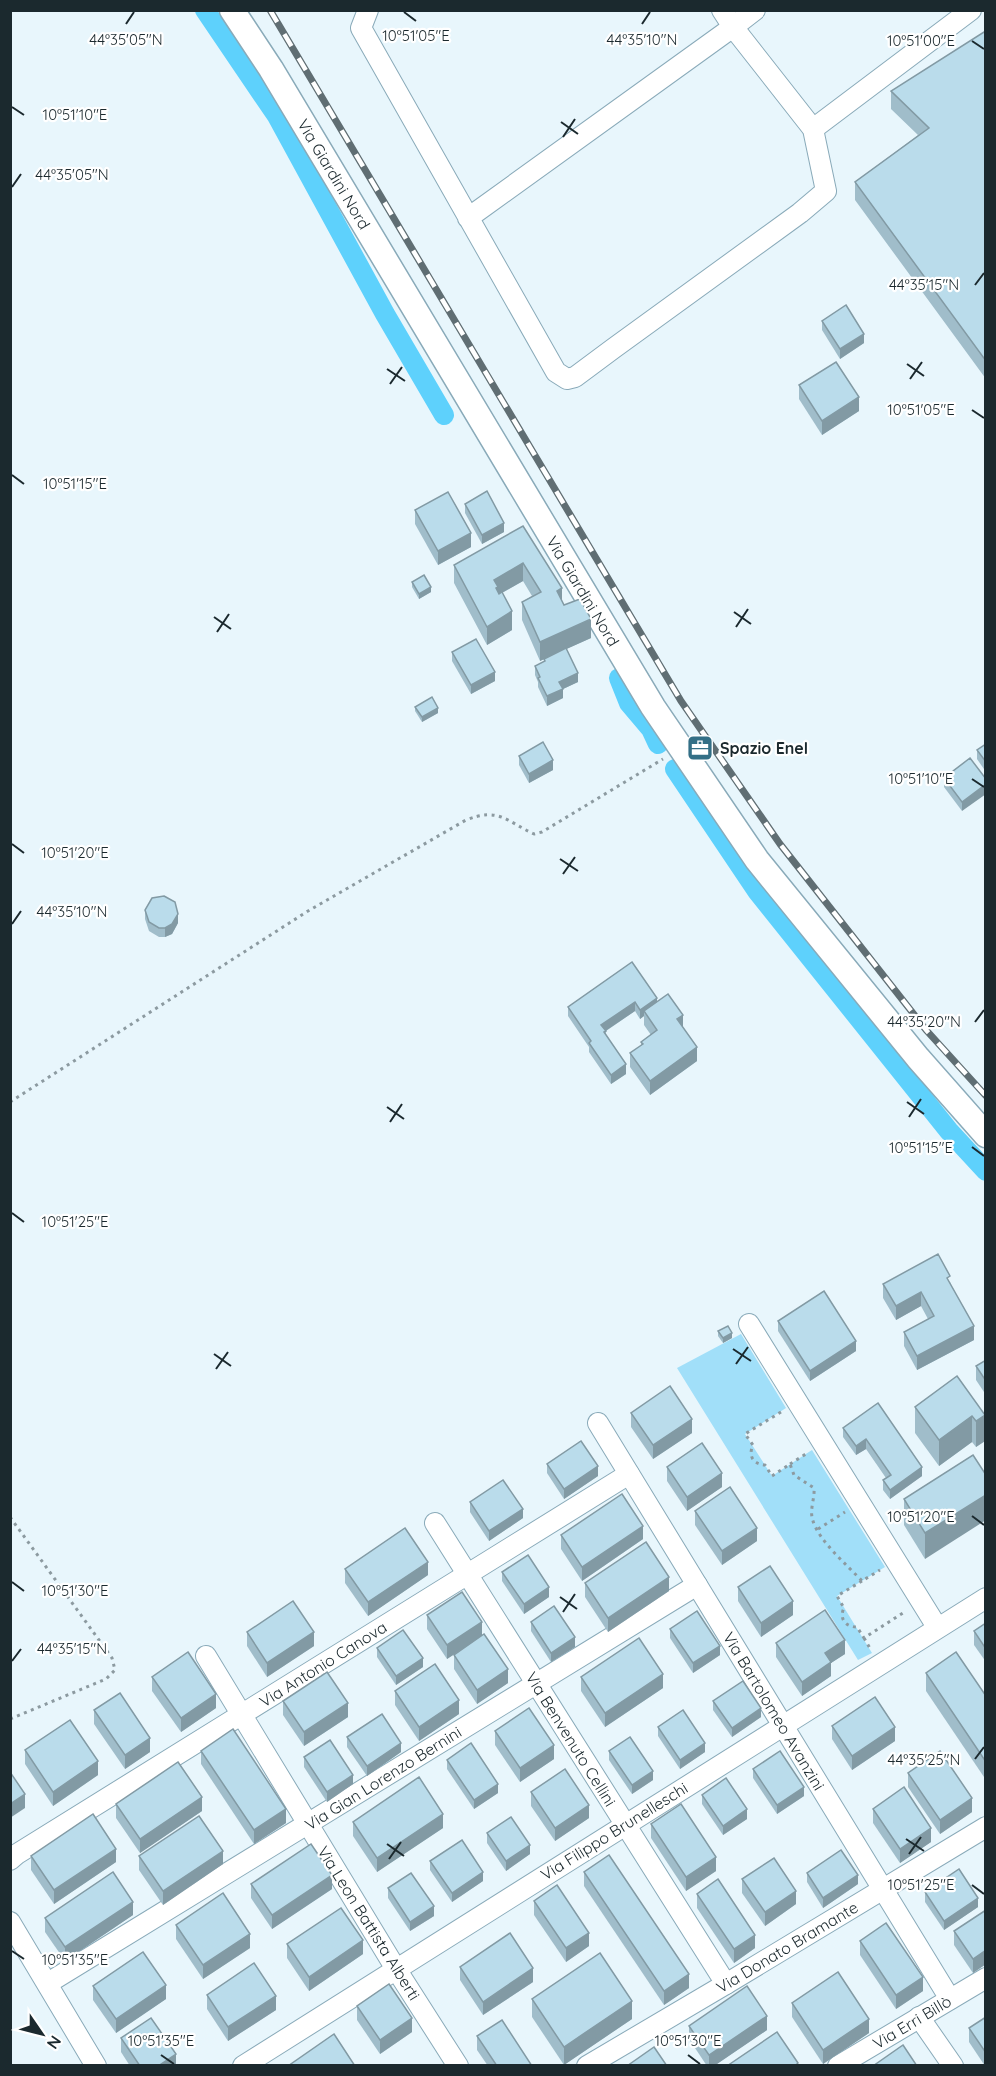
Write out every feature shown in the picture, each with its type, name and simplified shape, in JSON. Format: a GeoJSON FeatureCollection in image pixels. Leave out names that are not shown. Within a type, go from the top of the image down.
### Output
{"type":"FeatureCollection","features":[{"type":"Feature","properties":{"kind":"main road","name":"Via Giardini Nord"},"geometry":{"type":"LineString","coordinates":[[232,10],[277,79],[653,707],[757,860],[918,1058],[986,1135]]}},
{"type":"Feature","properties":{"kind":"street"},"geometry":{"type":"LineString","coordinates":[[368,10],[361,28],[556,372],[567,380],[800,213],[826,191],[813,129],[722,10]]}},
{"type":"Feature","properties":{"kind":"street"},"geometry":{"type":"LineString","coordinates":[[468,218],[755,10]]}},
{"type":"Feature","properties":{"kind":"street"},"geometry":{"type":"LineString","coordinates":[[813,129],[971,10]]}},
{"type":"Feature","properties":{"kind":"street"},"geometry":{"type":"LineString","coordinates":[[982,10],[986,15]]}},
{"type":"Feature","properties":{"kind":"street"},"geometry":{"type":"LineString","coordinates":[[749,1324],[937,1628]]}},
{"type":"Feature","properties":{"kind":"street","name":"Via Bartolomeo Avanzini"},"geometry":{"type":"LineString","coordinates":[[598,1423],[950,1999]]}},
{"type":"Feature","properties":{"kind":"street","name":"Via Antonio Canova"},"geometry":{"type":"LineString","coordinates":[[14,1857],[629,1474]]}},
{"type":"Feature","properties":{"kind":"street","name":"Via Benvenuto Cellini"},"geometry":{"type":"LineString","coordinates":[[435,1523],[726,1984]]}},
{"type":"Feature","properties":{"kind":"street","name":"Via Gian Lorenzo Bernini"},"geometry":{"type":"LineString","coordinates":[[48,1983],[697,1585]]}},
{"type":"Feature","properties":{"kind":"street","name":"Via Filippo Brunelleschi"},"geometry":{"type":"LineString","coordinates":[[243,2066],[986,1598]]}},
{"type":"Feature","properties":{"kind":"street","name":"Via Leon Battista Alberti"},"geometry":{"type":"LineString","coordinates":[[206,1656],[396,1969],[458,2066]]}},
{"type":"Feature","properties":{"kind":"street","name":"Via Donato Bramante"},"geometry":{"type":"LineString","coordinates":[[587,2066],[986,1827]]}},
{"type":"Feature","properties":{"kind":"street"},"geometry":{"type":"LineString","coordinates":[[10,1922],[96,2066]]}},
{"type":"Feature","properties":{"kind":"street","name":"Via Erri Billò"},"geometry":{"type":"LineString","coordinates":[[838,2066],[986,1978]]}},
{"type":"Feature","properties":{"kind":"street"},"geometry":{"type":"LineString","coordinates":[[919,2017],[953,2066]]}},
{"type":"Feature","properties":{"kind":"path"},"geometry":{"type":"LineString","coordinates":[[10,1102],[308,911],[466,820],[482,814],[494,814],[534,834],[542,832],[681,748]]}},
{"type":"Feature","properties":{"kind":"path"},"geometry":{"type":"LineString","coordinates":[[786,1408],[745,1434],[753,1445],[750,1453],[752,1459],[758,1464],[765,1464],[772,1476],[812,1450]]}},
{"type":"Feature","properties":{"kind":"path"},"geometry":{"type":"LineString","coordinates":[[790,1464],[794,1475],[814,1488],[813,1521],[818,1530],[862,1581]]}},
{"type":"Feature","properties":{"kind":"path"},"geometry":{"type":"LineString","coordinates":[[818,1530],[849,1510]]}},
{"type":"Feature","properties":{"kind":"path"},"geometry":{"type":"LineString","coordinates":[[10,1517],[112,1658],[115,1670],[106,1679],[10,1719]]}},
{"type":"Feature","properties":{"kind":"path"},"geometry":{"type":"LineString","coordinates":[[873,1653],[857,1627],[844,1622],[842,1612],[844,1608],[837,1596],[885,1568]]}},
{"type":"Feature","properties":{"kind":"path"},"geometry":{"type":"LineString","coordinates":[[864,1638],[910,1609]]}},
{"type":"Feature","properties":{"kind":"shaded area"},"geometry":{"type":"Polygon","coordinates":[[[741,1334],[786,1408],[745,1434],[772,1476],[812,1450],[885,1567],[837,1596],[872,1653],[858,1660],[677,1368],[741,1334]]]}},
{"type":"Feature","properties":{"kind":"building"},"geometry":{"type":"Polygon","coordinates":[[[984,32],[986,34],[986,361],[855,182],[929,128],[891,91],[984,32]]]}},
{"type":"Feature","properties":{"kind":"building"},"geometry":{"type":"Polygon","coordinates":[[[846,305],[864,334],[840,349],[822,321],[846,305]]]}},
{"type":"Feature","properties":{"kind":"building"},"geometry":{"type":"Polygon","coordinates":[[[836,362],[859,397],[822,421],[799,385],[836,362]]]}},
{"type":"Feature","properties":{"kind":"building"},"geometry":{"type":"Polygon","coordinates":[[[487,491],[504,523],[482,535],[465,504],[487,491]]]}},
{"type":"Feature","properties":{"kind":"building"},"geometry":{"type":"Polygon","coordinates":[[[448,492],[471,533],[438,551],[415,510],[448,492]]]}},
{"type":"Feature","properties":{"kind":"building"},"geometry":{"type":"Polygon","coordinates":[[[523,526],[562,588],[557,591],[564,605],[580,599],[591,619],[540,642],[522,602],[541,592],[523,563],[494,580],[499,594],[502,592],[512,611],[487,627],[454,565],[523,526]]]}},
{"type":"Feature","properties":{"kind":"building"},"geometry":{"type":"Polygon","coordinates":[[[424,575],[431,587],[419,594],[412,582],[424,575]]]}},
{"type":"Feature","properties":{"kind":"building"},"geometry":{"type":"Polygon","coordinates":[[[476,639],[495,672],[471,685],[452,652],[476,639]]]}},
{"type":"Feature","properties":{"kind":"building"},"geometry":{"type":"Polygon","coordinates":[[[566,648],[578,673],[559,682],[563,689],[547,696],[535,666],[566,648]]]}},
{"type":"Feature","properties":{"kind":"building"},"geometry":{"type":"Polygon","coordinates":[[[432,697],[438,708],[422,717],[415,707],[432,697]]]}},
{"type":"Feature","properties":{"kind":"building"},"geometry":{"type":"Polygon","coordinates":[[[543,742],[553,760],[529,774],[519,756],[543,742]]]}},
{"type":"Feature","properties":{"kind":"building"},"geometry":{"type":"Polygon","coordinates":[[[986,744],[986,762],[977,750],[986,744]]]}},
{"type":"Feature","properties":{"kind":"building"},"geometry":{"type":"Polygon","coordinates":[[[970,758],[986,779],[986,784],[962,802],[944,778],[970,758]]]}},
{"type":"Feature","properties":{"kind":"building"},"geometry":{"type":"Polygon","coordinates":[[[164,896],[175,902],[178,914],[172,924],[159,928],[149,922],[145,910],[152,898],[164,896]]]}},
{"type":"Feature","properties":{"kind":"building"},"geometry":{"type":"Polygon","coordinates":[[[632,962],[657,998],[640,1010],[635,1002],[601,1025],[626,1064],[611,1075],[568,1007],[632,962]]]}},
{"type":"Feature","properties":{"kind":"building"},"geometry":{"type":"Polygon","coordinates":[[[668,994],[683,1015],[677,1019],[697,1047],[650,1081],[630,1053],[657,1030],[644,1011],[668,994]]]}},
{"type":"Feature","properties":{"kind":"building"},"geometry":{"type":"Polygon","coordinates":[[[938,1254],[950,1276],[947,1278],[974,1326],[917,1356],[904,1332],[934,1316],[921,1292],[896,1306],[883,1284],[938,1254]]]}},
{"type":"Feature","properties":{"kind":"building"},"geometry":{"type":"Polygon","coordinates":[[[824,1291],[856,1341],[810,1371],[778,1321],[824,1291]]]}},
{"type":"Feature","properties":{"kind":"building"},"geometry":{"type":"Polygon","coordinates":[[[728,1326],[732,1333],[723,1338],[718,1331],[728,1326]]]}},
{"type":"Feature","properties":{"kind":"building"},"geometry":{"type":"Polygon","coordinates":[[[986,1360],[986,1381],[976,1366],[986,1360]]]}},
{"type":"Feature","properties":{"kind":"building"},"geometry":{"type":"Polygon","coordinates":[[[957,1376],[985,1415],[976,1421],[972,1416],[939,1440],[915,1407],[957,1376]]]}},
{"type":"Feature","properties":{"kind":"building"},"geometry":{"type":"Polygon","coordinates":[[[670,1386],[692,1419],[653,1445],[631,1413],[670,1386]]]}},
{"type":"Feature","properties":{"kind":"building"},"geometry":{"type":"Polygon","coordinates":[[[878,1403],[922,1467],[890,1490],[883,1480],[891,1475],[866,1439],[856,1446],[843,1428],[878,1403]]]}},
{"type":"Feature","properties":{"kind":"building"},"geometry":{"type":"Polygon","coordinates":[[[581,1441],[598,1466],[564,1489],[547,1464],[581,1441]]]}},
{"type":"Feature","properties":{"kind":"building"},"geometry":{"type":"Polygon","coordinates":[[[702,1443],[722,1473],[687,1497],[667,1467],[702,1443]]]}},
{"type":"Feature","properties":{"kind":"building"},"geometry":{"type":"Polygon","coordinates":[[[973,1455],[986,1475],[986,1495],[925,1533],[904,1499],[973,1455]]]}},
{"type":"Feature","properties":{"kind":"building"},"geometry":{"type":"Polygon","coordinates":[[[503,1480],[523,1509],[489,1531],[470,1502],[503,1480]]]}},
{"type":"Feature","properties":{"kind":"building"},"geometry":{"type":"Polygon","coordinates":[[[730,1487],[757,1528],[722,1551],[695,1511],[730,1487]]]}},
{"type":"Feature","properties":{"kind":"building"},"geometry":{"type":"Polygon","coordinates":[[[622,1494],[643,1526],[582,1567],[561,1535],[622,1494]]]}},
{"type":"Feature","properties":{"kind":"building"},"geometry":{"type":"Polygon","coordinates":[[[405,1528],[428,1562],[368,1602],[345,1569],[405,1528]]]}},
{"type":"Feature","properties":{"kind":"building"},"geometry":{"type":"Polygon","coordinates":[[[646,1542],[669,1577],[608,1618],[585,1583],[646,1542]]]}},
{"type":"Feature","properties":{"kind":"building"},"geometry":{"type":"Polygon","coordinates":[[[528,1555],[549,1587],[524,1604],[502,1572],[528,1555]]]}},
{"type":"Feature","properties":{"kind":"building"},"geometry":{"type":"Polygon","coordinates":[[[770,1566],[793,1601],[761,1623],[738,1587],[770,1566]]]}},
{"type":"Feature","properties":{"kind":"building"},"geometry":{"type":"Polygon","coordinates":[[[462,1592],[482,1622],[447,1645],[427,1615],[462,1592]]]}},
{"type":"Feature","properties":{"kind":"building"},"geometry":{"type":"Polygon","coordinates":[[[293,1601],[314,1632],[267,1663],[247,1632],[293,1601]]]}},
{"type":"Feature","properties":{"kind":"building"},"geometry":{"type":"Polygon","coordinates":[[[554,1606],[575,1637],[551,1653],[531,1622],[554,1606]]]}},
{"type":"Feature","properties":{"kind":"building"},"geometry":{"type":"Polygon","coordinates":[[[825,1610],[845,1640],[825,1653],[831,1662],[802,1682],[776,1643],[825,1610]]]}},
{"type":"Feature","properties":{"kind":"building"},"geometry":{"type":"Polygon","coordinates":[[[697,1611],[720,1646],[693,1663],[670,1629],[697,1611]]]}},
{"type":"Feature","properties":{"kind":"building"},"geometry":{"type":"Polygon","coordinates":[[[986,1623],[986,1649],[974,1631],[986,1623]]]}},
{"type":"Feature","properties":{"kind":"building"},"geometry":{"type":"Polygon","coordinates":[[[403,1630],[423,1658],[396,1676],[377,1648],[403,1630]]]}},
{"type":"Feature","properties":{"kind":"building"},"geometry":{"type":"Polygon","coordinates":[[[484,1634],[508,1669],[477,1690],[454,1655],[484,1634]]]}},
{"type":"Feature","properties":{"kind":"building"},"geometry":{"type":"Polygon","coordinates":[[[639,1638],[663,1674],[605,1713],[581,1677],[639,1638]]]}},
{"type":"Feature","properties":{"kind":"building"},"geometry":{"type":"Polygon","coordinates":[[[188,1652],[216,1694],[181,1718],[152,1677],[188,1652]]]}},
{"type":"Feature","properties":{"kind":"building"},"geometry":{"type":"Polygon","coordinates":[[[956,1652],[986,1696],[986,1762],[926,1673],[956,1652]]]}},
{"type":"Feature","properties":{"kind":"building"},"geometry":{"type":"Polygon","coordinates":[[[435,1664],[459,1700],[419,1727],[395,1691],[435,1664]]]}},
{"type":"Feature","properties":{"kind":"building"},"geometry":{"type":"Polygon","coordinates":[[[327,1672],[348,1703],[304,1732],[283,1701],[327,1672]]]}},
{"type":"Feature","properties":{"kind":"building"},"geometry":{"type":"Polygon","coordinates":[[[743,1681],[761,1708],[732,1728],[713,1701],[743,1681]]]}},
{"type":"Feature","properties":{"kind":"building"},"geometry":{"type":"Polygon","coordinates":[[[120,1693],[150,1738],[125,1755],[94,1710],[120,1693]]]}},
{"type":"Feature","properties":{"kind":"building"},"geometry":{"type":"Polygon","coordinates":[[[875,1697],[895,1727],[852,1756],[832,1726],[875,1697]]]}},
{"type":"Feature","properties":{"kind":"building"},"geometry":{"type":"Polygon","coordinates":[[[529,1708],[554,1745],[520,1768],[495,1731],[529,1708]]]}},
{"type":"Feature","properties":{"kind":"building"},"geometry":{"type":"Polygon","coordinates":[[[683,1710],[705,1743],[680,1760],[658,1727],[683,1710]]]}},
{"type":"Feature","properties":{"kind":"building"},"geometry":{"type":"Polygon","coordinates":[[[382,1714],[401,1743],[367,1766],[347,1737],[382,1714]]]}},
{"type":"Feature","properties":{"kind":"building"},"geometry":{"type":"Polygon","coordinates":[[[70,1720],[98,1761],[53,1792],[25,1750],[70,1720]]]}},
{"type":"Feature","properties":{"kind":"building"},"geometry":{"type":"Polygon","coordinates":[[[233,1729],[286,1809],[254,1830],[201,1751],[233,1729]]]}},
{"type":"Feature","properties":{"kind":"building"},"geometry":{"type":"Polygon","coordinates":[[[630,1737],[653,1771],[632,1785],[609,1751],[630,1737]]]}},
{"type":"Feature","properties":{"kind":"building"},"geometry":{"type":"Polygon","coordinates":[[[330,1740],[353,1775],[327,1792],[304,1757],[330,1740]]]}},
{"type":"Feature","properties":{"kind":"building"},"geometry":{"type":"Polygon","coordinates":[[[471,1743],[498,1784],[474,1800],[447,1760],[471,1743]]]}},
{"type":"Feature","properties":{"kind":"building"},"geometry":{"type":"Polygon","coordinates":[[[780,1751],[804,1787],[777,1805],[753,1769],[780,1751]]]}},
{"type":"Feature","properties":{"kind":"building"},"geometry":{"type":"Polygon","coordinates":[[[940,1751],[972,1798],[940,1820],[908,1773],[940,1751]]]}},
{"type":"Feature","properties":{"kind":"building"},"geometry":{"type":"Polygon","coordinates":[[[178,1762],[202,1797],[140,1839],[116,1804],[178,1762]]]}},
{"type":"Feature","properties":{"kind":"building"},"geometry":{"type":"Polygon","coordinates":[[[565,1769],[589,1805],[555,1828],[531,1792],[565,1769]]]}},
{"type":"Feature","properties":{"kind":"building"},"geometry":{"type":"Polygon","coordinates":[[[10,1772],[25,1794],[10,1804],[10,1772]]]}},
{"type":"Feature","properties":{"kind":"building"},"geometry":{"type":"Polygon","coordinates":[[[419,1777],[443,1814],[377,1858],[353,1822],[419,1777]]]}},
{"type":"Feature","properties":{"kind":"building"},"geometry":{"type":"Polygon","coordinates":[[[726,1778],[747,1809],[723,1826],[702,1795],[726,1778]]]}},
{"type":"Feature","properties":{"kind":"building"},"geometry":{"type":"Polygon","coordinates":[[[904,1787],[931,1828],[900,1849],[873,1809],[904,1787]]]}},
{"type":"Feature","properties":{"kind":"building"},"geometry":{"type":"Polygon","coordinates":[[[681,1804],[716,1857],[686,1877],[651,1824],[681,1804]]]}},
{"type":"Feature","properties":{"kind":"building"},"geometry":{"type":"Polygon","coordinates":[[[93,1814],[116,1849],[54,1890],[31,1856],[93,1814]]]}},
{"type":"Feature","properties":{"kind":"building"},"geometry":{"type":"Polygon","coordinates":[[[199,1816],[223,1851],[163,1891],[139,1856],[199,1816]]]}},
{"type":"Feature","properties":{"kind":"building"},"geometry":{"type":"Polygon","coordinates":[[[511,1817],[530,1845],[506,1861],[487,1833],[511,1817]]]}},
{"type":"Feature","properties":{"kind":"building"},"geometry":{"type":"Polygon","coordinates":[[[462,1840],[483,1872],[452,1893],[430,1861],[462,1840]]]}},
{"type":"Feature","properties":{"kind":"building"},"geometry":{"type":"Polygon","coordinates":[[[311,1844],[332,1875],[272,1915],[251,1884],[311,1844]]]}},
{"type":"Feature","properties":{"kind":"building"},"geometry":{"type":"Polygon","coordinates":[[[841,1850],[858,1875],[823,1898],[807,1873],[841,1850]]]}},
{"type":"Feature","properties":{"kind":"building"},"geometry":{"type":"Polygon","coordinates":[[[609,1855],[689,1974],[664,1991],[584,1872],[609,1855]]]}},
{"type":"Feature","properties":{"kind":"building"},"geometry":{"type":"Polygon","coordinates":[[[774,1858],[796,1891],[765,1912],[742,1879],[774,1858]]]}},
{"type":"Feature","properties":{"kind":"building"},"geometry":{"type":"Polygon","coordinates":[[[959,1869],[978,1898],[944,1921],[925,1892],[959,1869]]]}},
{"type":"Feature","properties":{"kind":"building"},"geometry":{"type":"Polygon","coordinates":[[[113,1872],[133,1902],[65,1947],[45,1918],[113,1872]]]}},
{"type":"Feature","properties":{"kind":"building"},"geometry":{"type":"Polygon","coordinates":[[[411,1873],[434,1906],[410,1922],[388,1888],[411,1873]]]}},
{"type":"Feature","properties":{"kind":"building"},"geometry":{"type":"Polygon","coordinates":[[[718,1879],[755,1935],[734,1949],[697,1894],[718,1879]]]}},
{"type":"Feature","properties":{"kind":"building"},"geometry":{"type":"Polygon","coordinates":[[[557,1885],[589,1933],[566,1948],[534,1901],[557,1885]]]}},
{"type":"Feature","properties":{"kind":"building"},"geometry":{"type":"Polygon","coordinates":[[[223,1893],[250,1934],[203,1965],[176,1925],[223,1893]]]}},
{"type":"Feature","properties":{"kind":"building"},"geometry":{"type":"Polygon","coordinates":[[[341,1908],[363,1940],[309,1977],[287,1944],[341,1908]]]}},
{"type":"Feature","properties":{"kind":"building"},"geometry":{"type":"Polygon","coordinates":[[[986,1910],[986,1950],[973,1959],[954,1931],[986,1910]]]}},
{"type":"Feature","properties":{"kind":"building"},"geometry":{"type":"Polygon","coordinates":[[[886,1923],[923,1977],[896,1995],[860,1941],[886,1923]]]}},
{"type":"Feature","properties":{"kind":"building"},"geometry":{"type":"Polygon","coordinates":[[[510,1933],[533,1968],[483,2002],[460,1967],[510,1933]]]}},
{"type":"Feature","properties":{"kind":"building"},"geometry":{"type":"Polygon","coordinates":[[[143,1952],[166,1985],[116,2019],[93,1986],[143,1952]]]}},
{"type":"Feature","properties":{"kind":"building"},"geometry":{"type":"Polygon","coordinates":[[[600,1953],[632,2001],[564,2047],[532,1999],[600,1953]]]}},
{"type":"Feature","properties":{"kind":"building"},"geometry":{"type":"Polygon","coordinates":[[[254,1963],[276,1996],[228,2027],[207,1995],[254,1963]]]}},
{"type":"Feature","properties":{"kind":"building"},"geometry":{"type":"Polygon","coordinates":[[[838,1972],[869,2019],[823,2050],[792,2003],[838,1972]]]}},
{"type":"Feature","properties":{"kind":"building"},"geometry":{"type":"Polygon","coordinates":[[[389,1984],[412,2018],[380,2040],[357,2006],[389,1984]]]}},
{"type":"Feature","properties":{"kind":"building"},"geometry":{"type":"Polygon","coordinates":[[[747,1986],[767,2016],[709,2055],[689,2026],[747,1986]]]}},
{"type":"Feature","properties":{"kind":"building"},"geometry":{"type":"Polygon","coordinates":[[[986,2017],[986,2053],[969,2028],[986,2017]]]}},
{"type":"Feature","properties":{"kind":"building"},"geometry":{"type":"Polygon","coordinates":[[[151,2018],[176,2054],[158,2066],[140,2066],[121,2038],[151,2018]]]}},
{"type":"Feature","properties":{"kind":"building"},"geometry":{"type":"Polygon","coordinates":[[[502,2020],[532,2066],[497,2066],[477,2036],[502,2020]]]}},
{"type":"Feature","properties":{"kind":"building"},"geometry":{"type":"Polygon","coordinates":[[[777,2032],[798,2063],[795,2066],[727,2066],[777,2032]]]}},
{"type":"Feature","properties":{"kind":"building"},"geometry":{"type":"Polygon","coordinates":[[[334,2034],[355,2066],[288,2066],[334,2034]]]}},
{"type":"Feature","properties":{"kind":"building"},"geometry":{"type":"Polygon","coordinates":[[[903,2045],[917,2066],[873,2066],[903,2045]]]}},
{"type":"Feature","properties":{"kind":"building"},"geometry":{"type":"Polygon","coordinates":[[[654,2047],[667,2066],[627,2066],[654,2047]]]}},
{"type":"Feature","properties":{"kind":"waterway"},"geometry":{"type":"LineString","coordinates":[[205,10],[277,116],[385,314],[444,415]]}},
{"type":"Feature","properties":{"kind":"waterway"},"geometry":{"type":"LineString","coordinates":[[619,678],[629,703],[651,729],[658,744]]}},
{"type":"Feature","properties":{"kind":"waterway"},"geometry":{"type":"LineString","coordinates":[[675,769],[757,891],[949,1131],[986,1171]]}},
{"type":"Feature","properties":{"kind":"railway"},"geometry":{"type":"LineString","coordinates":[[270,10],[681,701],[780,844],[927,1031],[986,1096]]}},
{"type":"Feature","properties":{"kind":"place","name":"Spazio Enel"},"geometry":{"type":"Point","coordinates":[700,748]}}]}
